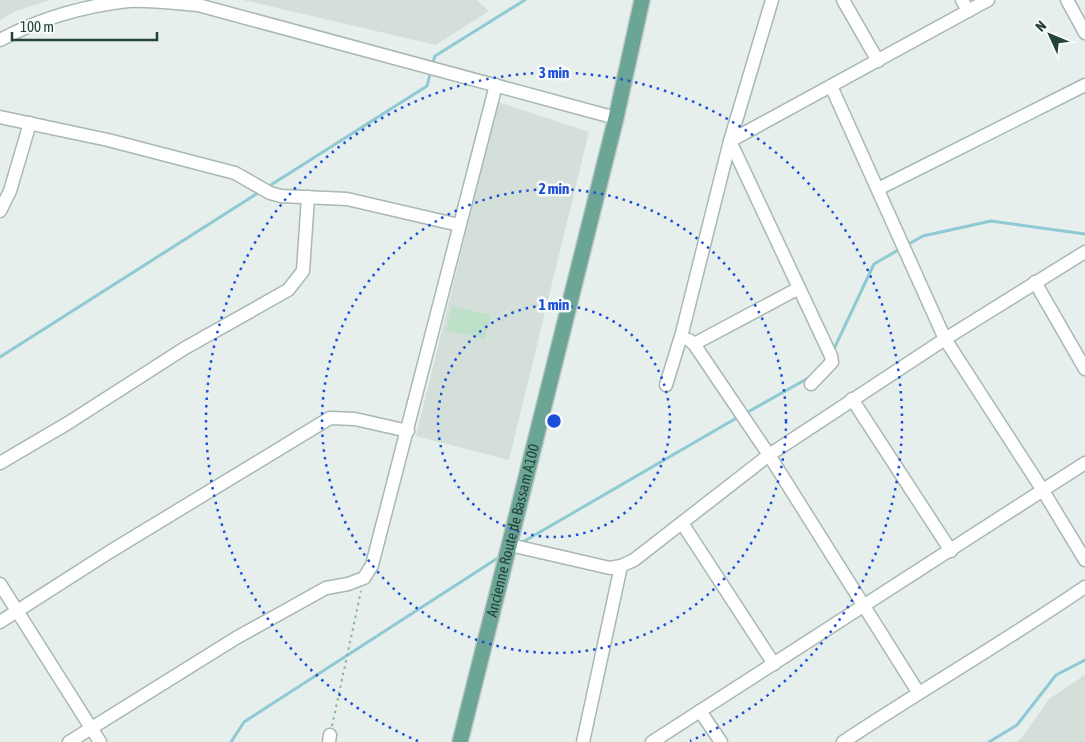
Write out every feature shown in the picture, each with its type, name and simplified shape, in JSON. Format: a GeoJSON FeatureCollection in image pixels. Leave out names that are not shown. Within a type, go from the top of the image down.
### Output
{"type":"FeatureCollection","features":[{"type":"Feature","properties":{"kind":"main road","name":"Ancienne Route de Bassam A100"},"geometry":{"type":"LineString","coordinates":[[460,742],[616,118],[642,0]]}},
{"type":"Feature","properties":{"kind":"street"},"geometry":{"type":"LineString","coordinates":[[666,386],[682,334],[730,141],[772,0]]}},
{"type":"Feature","properties":{"kind":"street"},"geometry":{"type":"LineString","coordinates":[[843,0],[878,61]]}},
{"type":"Feature","properties":{"kind":"street"},"geometry":{"type":"LineString","coordinates":[[730,141],[878,61],[965,6],[988,0]]}},
{"type":"Feature","properties":{"kind":"street"},"geometry":{"type":"LineString","coordinates":[[1067,0],[1085,32]]}},
{"type":"Feature","properties":{"kind":"street"},"geometry":{"type":"LineString","coordinates":[[0,40],[18,30],[75,10],[130,1],[198,5],[616,118]]}},
{"type":"Feature","properties":{"kind":"street"},"geometry":{"type":"LineString","coordinates":[[69,742],[236,638],[326,588],[348,584],[364,578],[372,565],[408,431],[496,85]]}},
{"type":"Feature","properties":{"kind":"street"},"geometry":{"type":"LineString","coordinates":[[878,189],[1085,85]]}},
{"type":"Feature","properties":{"kind":"street"},"geometry":{"type":"LineString","coordinates":[[831,86],[945,339],[1042,489],[1085,560]]}},
{"type":"Feature","properties":{"kind":"street"},"geometry":{"type":"LineString","coordinates":[[0,117],[108,140],[235,174],[281,196],[347,199],[459,225]]}},
{"type":"Feature","properties":{"kind":"street"},"geometry":{"type":"LineString","coordinates":[[0,211],[10,191],[30,123]]}},
{"type":"Feature","properties":{"kind":"street"},"geometry":{"type":"LineString","coordinates":[[730,141],[832,362],[811,384]]}},
{"type":"Feature","properties":{"kind":"street"},"geometry":{"type":"LineString","coordinates":[[0,463],[68,423],[185,348],[288,290],[303,271],[308,197]]}},
{"type":"Feature","properties":{"kind":"street"},"geometry":{"type":"LineString","coordinates":[[510,545],[610,568],[621,566],[634,560],[769,455],[945,339],[1085,252]]}},
{"type":"Feature","properties":{"kind":"street"},"geometry":{"type":"LineString","coordinates":[[1035,282],[1085,369]]}},
{"type":"Feature","properties":{"kind":"street"},"geometry":{"type":"LineString","coordinates":[[694,344],[799,288]]}},
{"type":"Feature","properties":{"kind":"street"},"geometry":{"type":"LineString","coordinates":[[682,334],[694,344],[769,455],[918,692]]}},
{"type":"Feature","properties":{"kind":"street"},"geometry":{"type":"LineString","coordinates":[[852,399],[951,550]]}},
{"type":"Feature","properties":{"kind":"street"},"geometry":{"type":"LineString","coordinates":[[0,622],[110,551],[330,418],[349,418],[408,431]]}},
{"type":"Feature","properties":{"kind":"street"},"geometry":{"type":"LineString","coordinates":[[652,742],[1085,463]]}},
{"type":"Feature","properties":{"kind":"street"},"geometry":{"type":"LineString","coordinates":[[682,523],[774,664]]}},
{"type":"Feature","properties":{"kind":"street"},"geometry":{"type":"LineString","coordinates":[[583,742],[621,566]]}},
{"type":"Feature","properties":{"kind":"street"},"geometry":{"type":"LineString","coordinates":[[0,584],[100,742]]}},
{"type":"Feature","properties":{"kind":"street"},"geometry":{"type":"LineString","coordinates":[[843,742],[918,692],[1010,637],[1085,587]]}},
{"type":"Feature","properties":{"kind":"street"},"geometry":{"type":"LineString","coordinates":[[700,711],[721,742]]}},
{"type":"Feature","properties":{"kind":"path"},"geometry":{"type":"LineString","coordinates":[[329,739],[364,578]]}},
{"type":"Feature","properties":{"kind":"shaded area"},"geometry":{"type":"Polygon","coordinates":[[[0,0],[50,0],[16,11],[0,20],[0,0]]]}},
{"type":"Feature","properties":{"kind":"shaded area"},"geometry":{"type":"Polygon","coordinates":[[[243,0],[477,0],[489,11],[436,45],[243,0]]]}},
{"type":"Feature","properties":{"kind":"shaded area"},"geometry":{"type":"Polygon","coordinates":[[[498,102],[589,132],[509,460],[416,436],[498,102]]]}},
{"type":"Feature","properties":{"kind":"shaded area"},"geometry":{"type":"Polygon","coordinates":[[[1085,675],[1085,742],[1016,742],[1021,739],[1049,699],[1085,675]]]}},
{"type":"Feature","properties":{"kind":"green space"},"geometry":{"type":"Polygon","coordinates":[[[452,306],[491,315],[485,339],[446,330],[452,306]]]}},
{"type":"Feature","properties":{"kind":"waterway"},"geometry":{"type":"LineString","coordinates":[[432,64],[435,56],[525,0]]}},
{"type":"Feature","properties":{"kind":"waterway"},"geometry":{"type":"LineString","coordinates":[[266,188],[427,86],[431,70]]}},
{"type":"Feature","properties":{"kind":"waterway"},"geometry":{"type":"LineString","coordinates":[[0,357],[261,191]]}},
{"type":"Feature","properties":{"kind":"waterway"},"geometry":{"type":"LineString","coordinates":[[905,246],[923,236],[991,221],[1085,234]]}},
{"type":"Feature","properties":{"kind":"waterway"},"geometry":{"type":"LineString","coordinates":[[833,351],[874,264],[900,249]]}},
{"type":"Feature","properties":{"kind":"waterway"},"geometry":{"type":"LineString","coordinates":[[746,413],[812,376]]}},
{"type":"Feature","properties":{"kind":"waterway"},"geometry":{"type":"LineString","coordinates":[[521,543],[740,416]]}},
{"type":"Feature","properties":{"kind":"waterway"},"geometry":{"type":"LineString","coordinates":[[231,742],[244,722],[501,556]]}},
{"type":"Feature","properties":{"kind":"waterway"},"geometry":{"type":"LineString","coordinates":[[989,742],[1017,725],[1056,675],[1085,660]]}}]}
